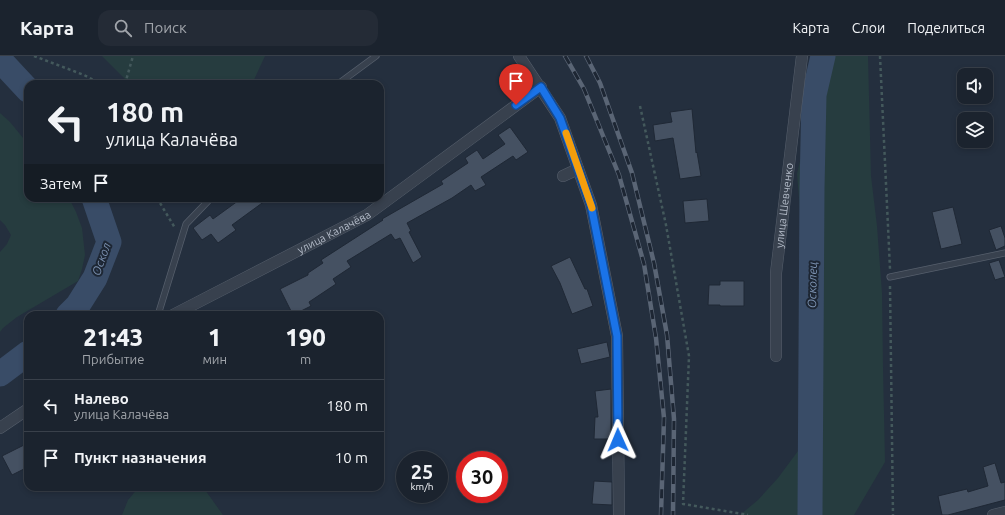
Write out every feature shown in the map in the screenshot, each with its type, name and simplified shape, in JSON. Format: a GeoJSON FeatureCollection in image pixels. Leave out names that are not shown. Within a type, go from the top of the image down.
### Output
{"type":"FeatureCollection","features":[{"type":"Feature","properties":{"kind":"street"},"geometry":{"type":"LineString","coordinates":[[519,56],[541,87],[560,118],[591,205],[617,336],[619,515]]}},
{"type":"Feature","properties":{"kind":"street","name":"улица Шевченко"},"geometry":{"type":"LineString","coordinates":[[776,356],[776,273],[802,56]]}},
{"type":"Feature","properties":{"kind":"street","name":"улица Калачёва"},"geometry":{"type":"LineString","coordinates":[[181,311],[367,215],[541,87]]}},
{"type":"Feature","properties":{"kind":"street"},"geometry":{"type":"LineString","coordinates":[[563,176],[578,169]]}},
{"type":"Feature","properties":{"kind":"street"},"geometry":{"type":"LineString","coordinates":[[0,428],[24,412]]}},
{"type":"Feature","properties":{"kind":"street"},"geometry":{"type":"LineString","coordinates":[[993,515],[1005,512]]}},
{"type":"Feature","properties":{"kind":"lane"},"geometry":{"type":"LineString","coordinates":[[343,80],[376,56]]}},
{"type":"Feature","properties":{"kind":"lane"},"geometry":{"type":"LineString","coordinates":[[159,311],[186,224],[207,202]]}},
{"type":"Feature","properties":{"kind":"lane"},"geometry":{"type":"LineString","coordinates":[[890,277],[1005,253]]}},
{"type":"Feature","properties":{"kind":"path"},"geometry":{"type":"LineString","coordinates":[[34,56],[92,80]]}},
{"type":"Feature","properties":{"kind":"path"},"geometry":{"type":"LineString","coordinates":[[126,80],[134,56]]}},
{"type":"Feature","properties":{"kind":"path"},"geometry":{"type":"LineString","coordinates":[[640,106],[666,224],[689,356],[682,504],[748,515]]}},
{"type":"Feature","properties":{"kind":"path"},"geometry":{"type":"LineString","coordinates":[[159,202],[181,239]]}},
{"type":"Feature","properties":{"kind":"green space"},"geometry":{"type":"Polygon","coordinates":[[[102,56],[265,56],[254,80],[126,80],[102,56]]]}},
{"type":"Feature","properties":{"kind":"green space"},"geometry":{"type":"Polygon","coordinates":[[[816,56],[868,56],[871,176],[877,226],[882,293],[885,462],[854,515],[740,515],[758,500],[778,478],[798,451],[806,428],[810,402],[806,282],[797,174],[815,93],[816,56]]]}},
{"type":"Feature","properties":{"kind":"green space"},"geometry":{"type":"Polygon","coordinates":[[[0,113],[10,122],[24,139],[24,202],[71,202],[82,228],[85,255],[78,281],[27,311],[24,311],[24,313],[3,328],[0,332],[0,252],[7,244],[11,235],[0,220],[0,113]]]}},
{"type":"Feature","properties":{"kind":"green space"},"geometry":{"type":"Polygon","coordinates":[[[136,491],[206,491],[223,515],[122,515],[128,500],[136,491]]]}},
{"type":"Feature","properties":{"kind":"building"},"geometry":{"type":"Polygon","coordinates":[[[692,109],[696,153],[697,152],[701,176],[680,179],[673,138],[655,141],[653,125],[672,122],[670,112],[692,109]]]}},
{"type":"Feature","properties":{"kind":"building"},"geometry":{"type":"Polygon","coordinates":[[[510,127],[528,152],[516,160],[513,156],[481,177],[486,185],[475,191],[471,185],[452,198],[407,223],[411,231],[409,232],[422,257],[413,263],[400,238],[395,240],[391,234],[347,261],[351,267],[333,279],[336,284],[309,302],[311,306],[301,311],[291,311],[280,289],[308,275],[308,273],[323,263],[321,260],[383,220],[382,219],[443,184],[441,181],[468,163],[465,158],[477,150],[483,159],[505,144],[498,135],[510,127]]]}},
{"type":"Feature","properties":{"kind":"building"},"geometry":{"type":"Polygon","coordinates":[[[707,199],[709,221],[685,223],[683,201],[707,199]]]}},
{"type":"Feature","properties":{"kind":"building"},"geometry":{"type":"Polygon","coordinates":[[[236,202],[264,202],[232,225],[236,230],[218,243],[211,234],[202,240],[193,228],[210,215],[213,219],[236,202]]]}},
{"type":"Feature","properties":{"kind":"building"},"geometry":{"type":"Polygon","coordinates":[[[953,207],[962,244],[941,249],[932,212],[953,207]]]}},
{"type":"Feature","properties":{"kind":"building"},"geometry":{"type":"Polygon","coordinates":[[[1001,226],[1005,238],[1005,246],[996,250],[989,230],[1001,226]]]}},
{"type":"Feature","properties":{"kind":"building"},"geometry":{"type":"Polygon","coordinates":[[[570,257],[585,289],[587,289],[593,306],[572,314],[560,283],[551,266],[570,257]]]}},
{"type":"Feature","properties":{"kind":"building"},"geometry":{"type":"Polygon","coordinates":[[[999,260],[1005,277],[995,280],[989,263],[999,260]]]}},
{"type":"Feature","properties":{"kind":"building"},"geometry":{"type":"Polygon","coordinates":[[[720,281],[744,281],[744,306],[708,305],[709,285],[720,285],[720,281]]]}},
{"type":"Feature","properties":{"kind":"building"},"geometry":{"type":"Polygon","coordinates":[[[607,342],[610,357],[581,364],[577,349],[607,342]]]}},
{"type":"Feature","properties":{"kind":"building"},"geometry":{"type":"Polygon","coordinates":[[[611,389],[611,439],[594,439],[595,417],[598,417],[595,391],[611,389]]]}},
{"type":"Feature","properties":{"kind":"building"},"geometry":{"type":"Polygon","coordinates":[[[24,445],[24,469],[12,475],[2,456],[24,445]]]}},
{"type":"Feature","properties":{"kind":"building"},"geometry":{"type":"Polygon","coordinates":[[[995,463],[1001,483],[1005,482],[1005,500],[948,515],[942,515],[938,496],[967,489],[968,492],[988,486],[983,467],[995,463]]]}},
{"type":"Feature","properties":{"kind":"building"},"geometry":{"type":"Polygon","coordinates":[[[594,481],[612,482],[612,505],[592,504],[594,481]]]}},
{"type":"Feature","properties":{"kind":"waterway","name":"Осколец"},"geometry":{"type":"LineString","coordinates":[[810,515],[814,95],[823,56]]}},
{"type":"Feature","properties":{"kind":"waterway","name":"Оскол"},"geometry":{"type":"LineString","coordinates":[[0,60],[24,86]]}},
{"type":"Feature","properties":{"kind":"waterway","name":"Оскол"},"geometry":{"type":"LineString","coordinates":[[72,311],[78,305],[95,278],[109,242],[95,202]]}},
{"type":"Feature","properties":{"kind":"waterway","name":"Оскол"},"geometry":{"type":"LineString","coordinates":[[0,374],[24,356]]}},
{"type":"Feature","properties":{"kind":"railway"},"geometry":{"type":"LineString","coordinates":[[565,56],[584,89],[619,175],[644,264],[656,338],[664,418],[661,515]]}},
{"type":"Feature","properties":{"kind":"railway"},"geometry":{"type":"LineString","coordinates":[[586,56],[600,83],[632,173],[654,263],[667,335],[674,419],[673,515]]}},
{"type":"Feature","properties":{"kind":"slow traffic"},"geometry":{"type":"LineString","coordinates":[[566,133],[592,208]]}},
{"type":"Feature","properties":{"kind":"route"},"geometry":{"type":"LineString","coordinates":[[516,105],[541,87],[560,118],[591,205],[617,336],[618,440]]}}]}
